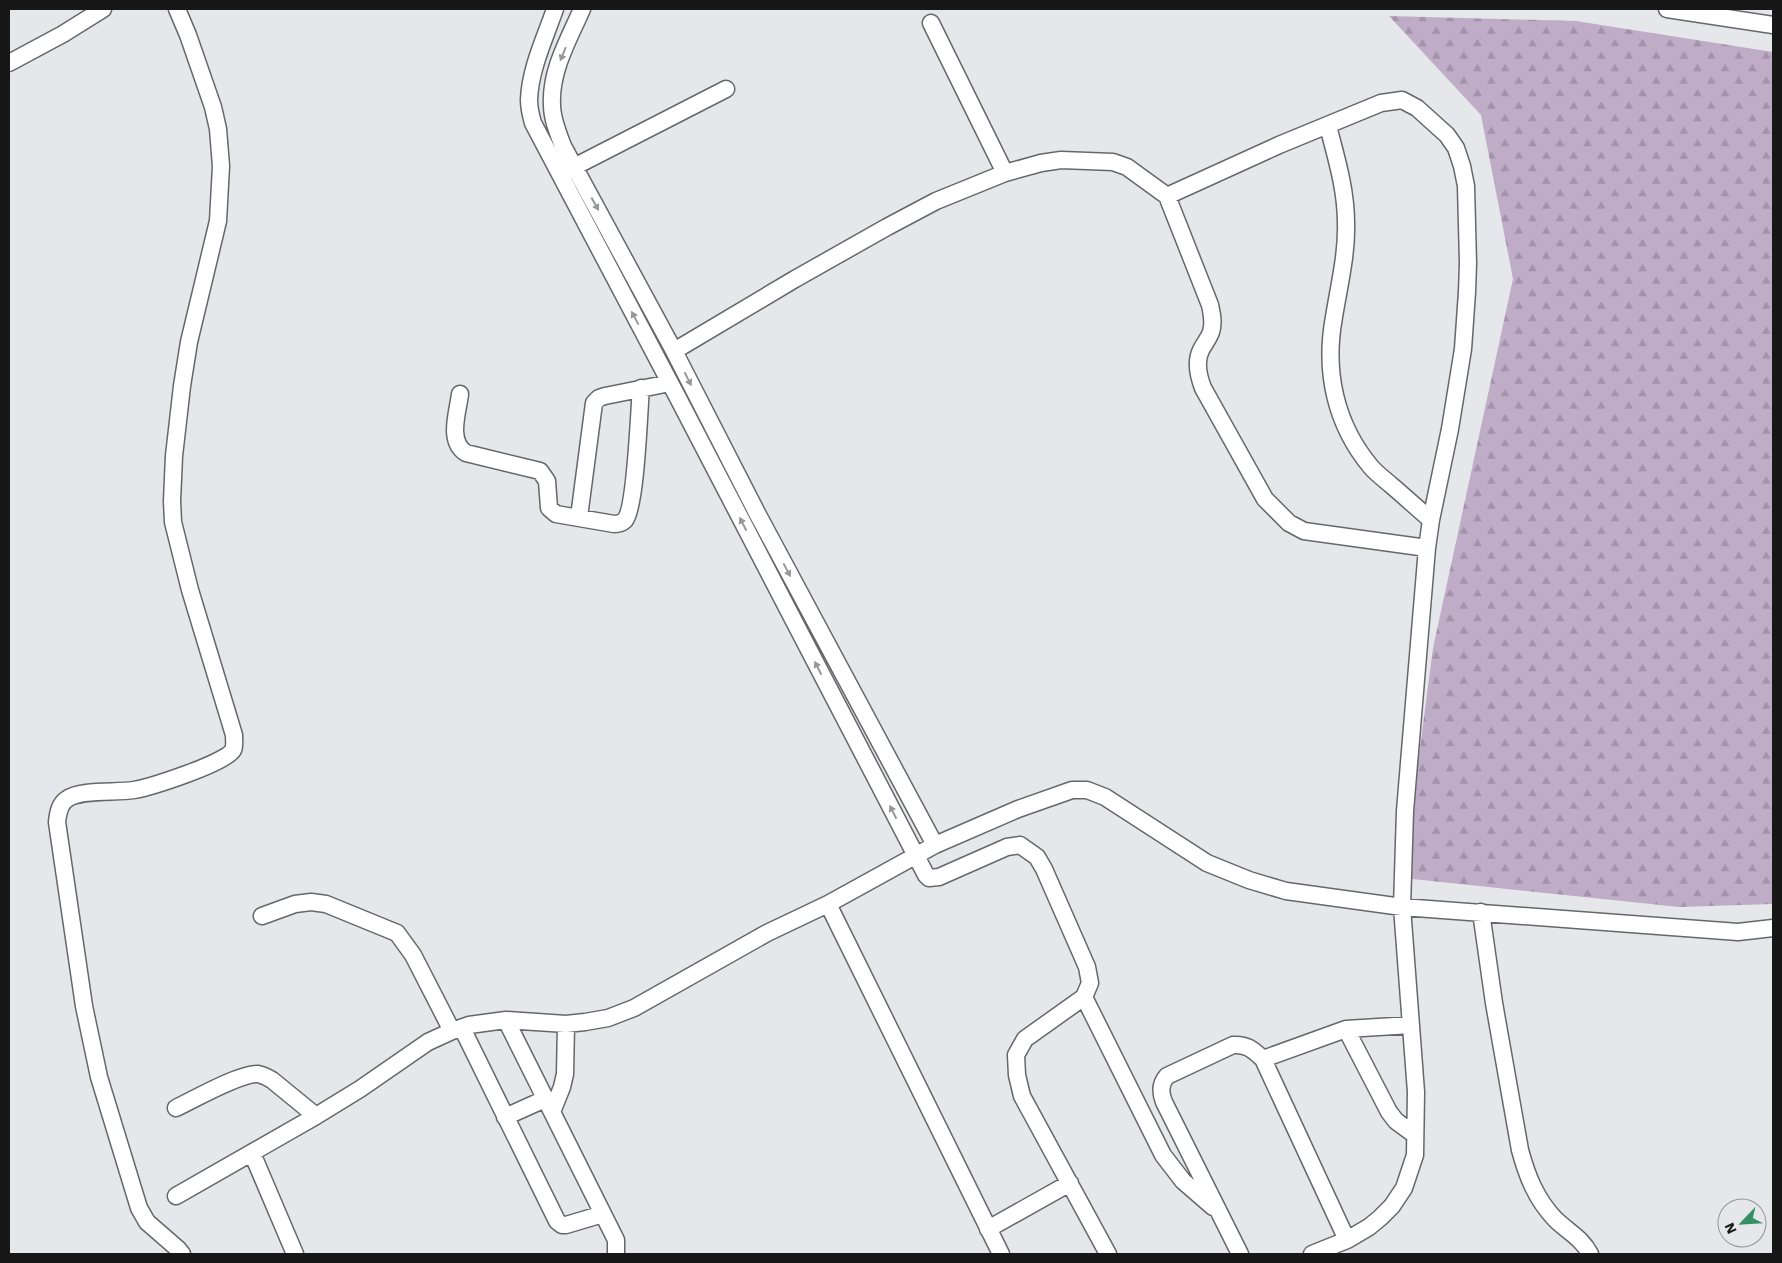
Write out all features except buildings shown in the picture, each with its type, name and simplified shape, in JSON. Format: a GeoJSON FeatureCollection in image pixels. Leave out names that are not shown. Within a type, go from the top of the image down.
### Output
{"type":"FeatureCollection","features":[{"type":"Feature","properties":{"kind":"street"},"geometry":{"type":"LineString","coordinates":[[9,63],[63,34],[103,9]]}},
{"type":"Feature","properties":{"kind":"street"},"geometry":{"type":"LineString","coordinates":[[177,9],[213,107],[218,129],[221,166],[218,221],[189,342],[182,386],[174,456],[173,522],[190,590],[234,735],[234,744],[233,750],[222,760],[154,785],[134,790],[74,795],[65,800],[61,805],[57,822],[84,1006],[106,1102],[139,1208],[147,1222],[182,1254]]}},
{"type":"Feature","properties":{"kind":"street"},"geometry":{"type":"LineString","coordinates":[[555,9],[536,62],[529,101],[533,123],[915,856],[926,875],[929,878],[933,878],[1007,847],[1020,845],[1037,857],[1044,869],[1087,967],[1090,983],[1084,997],[1025,1039],[1016,1054],[1017,1075],[1022,1096],[1108,1254]]}},
{"type":"Feature","properties":{"kind":"street"},"geometry":{"type":"LineString","coordinates":[[582,9],[560,59],[553,81],[552,105],[555,124],[563,146],[665,334],[762,521],[935,845]]}},
{"type":"Feature","properties":{"kind":"street"},"geometry":{"type":"LineString","coordinates":[[1668,9],[1773,25]]}},
{"type":"Feature","properties":{"kind":"street"},"geometry":{"type":"LineString","coordinates":[[931,23],[1005,173]]}},
{"type":"Feature","properties":{"kind":"street"},"geometry":{"type":"LineString","coordinates":[[559,174],[726,89]]}},
{"type":"Feature","properties":{"kind":"street"},"geometry":{"type":"LineString","coordinates":[[1167,196],[1279,145],[1381,103],[1402,100],[1417,108],[1447,135],[1456,148],[1466,186],[1468,263],[1463,350],[1450,429],[1430,520],[1405,811],[1402,907],[1416,1092],[1415,1155],[1404,1188],[1392,1206],[1369,1227],[1347,1240],[1312,1254]]}},
{"type":"Feature","properties":{"kind":"street"},"geometry":{"type":"LineString","coordinates":[[1328,126],[1340,170],[1346,223],[1342,274],[1333,319],[1332,388],[1341,416],[1354,442],[1371,467],[1430,520]]}},
{"type":"Feature","properties":{"kind":"street"},"geometry":{"type":"LineString","coordinates":[[674,351],[887,227],[936,201],[1005,173],[1041,163],[1061,160],[1113,162],[1127,167],[1167,196],[1212,314],[1210,333],[1198,359],[1199,377],[1203,388],[1265,499],[1289,523],[1304,531],[1427,548]]}},
{"type":"Feature","properties":{"kind":"street"},"geometry":{"type":"LineString","coordinates":[[649,344],[665,334]]}},
{"type":"Feature","properties":{"kind":"street"},"geometry":{"type":"LineString","coordinates":[[578,517],[594,403],[599,398],[605,396],[670,383]]}},
{"type":"Feature","properties":{"kind":"street"},"geometry":{"type":"LineString","coordinates":[[460,394],[455,432],[457,445],[460,449],[466,453],[540,471],[548,481],[548,504],[552,512],[556,514],[614,524],[621,523],[627,516],[634,480],[641,388]]}},
{"type":"Feature","properties":{"kind":"street"},"geometry":{"type":"LineString","coordinates":[[176,1196],[316,1116],[360,1089],[428,1042],[457,1029],[483,1022],[506,1020],[566,1024],[608,1018],[634,1008],[767,934],[828,904],[935,845],[1018,809],[1072,790],[1081,789],[1105,797],[1207,863],[1248,880],[1286,891],[1402,907],[1738,932],[1773,928]]}},
{"type":"Feature","properties":{"kind":"street"},"geometry":{"type":"LineString","coordinates":[[262,916],[295,904],[311,902],[326,904],[397,933],[413,955],[457,1029],[506,1117],[559,1223],[562,1225],[570,1224],[603,1214]]}},
{"type":"Feature","properties":{"kind":"street"},"geometry":{"type":"LineString","coordinates":[[828,904],[1000,1254]]}},
{"type":"Feature","properties":{"kind":"street"},"geometry":{"type":"LineString","coordinates":[[1482,912],[1494,1003],[1520,1150],[1526,1173],[1541,1201],[1555,1219],[1580,1240],[1590,1254]]}},
{"type":"Feature","properties":{"kind":"street"},"geometry":{"type":"LineString","coordinates":[[1084,997],[1163,1155],[1183,1181],[1218,1212]]}},
{"type":"Feature","properties":{"kind":"street"},"geometry":{"type":"LineString","coordinates":[[506,1020],[616,1240],[616,1254]]}},
{"type":"Feature","properties":{"kind":"street"},"geometry":{"type":"LineString","coordinates":[[506,1117],[549,1106],[562,1087],[565,1074],[566,1024]]}},
{"type":"Feature","properties":{"kind":"street"},"geometry":{"type":"LineString","coordinates":[[1264,1059],[1346,1029],[1411,1025]]}},
{"type":"Feature","properties":{"kind":"street"},"geometry":{"type":"LineString","coordinates":[[1346,1029],[1389,1112],[1396,1121],[1415,1135]]}},
{"type":"Feature","properties":{"kind":"street"},"geometry":{"type":"LineString","coordinates":[[1240,1254],[1164,1102],[1161,1087],[1167,1076],[1233,1045],[1243,1044],[1264,1059],[1347,1240]]}},
{"type":"Feature","properties":{"kind":"street"},"geometry":{"type":"LineString","coordinates":[[176,1108],[239,1079],[257,1074],[272,1080],[316,1116]]}},
{"type":"Feature","properties":{"kind":"street"},"geometry":{"type":"LineString","coordinates":[[252,1153],[295,1254]]}},
{"type":"Feature","properties":{"kind":"street"},"geometry":{"type":"LineString","coordinates":[[988,1228],[1070,1183]]}},
{"type":"Feature","properties":{"kind":"green space"},"geometry":{"type":"Polygon","coordinates":[[[1389,16],[1576,21],[1773,52],[1773,904],[1679,907],[1403,878],[1433,648],[1513,279],[1481,115],[1389,16]]]}}]}
